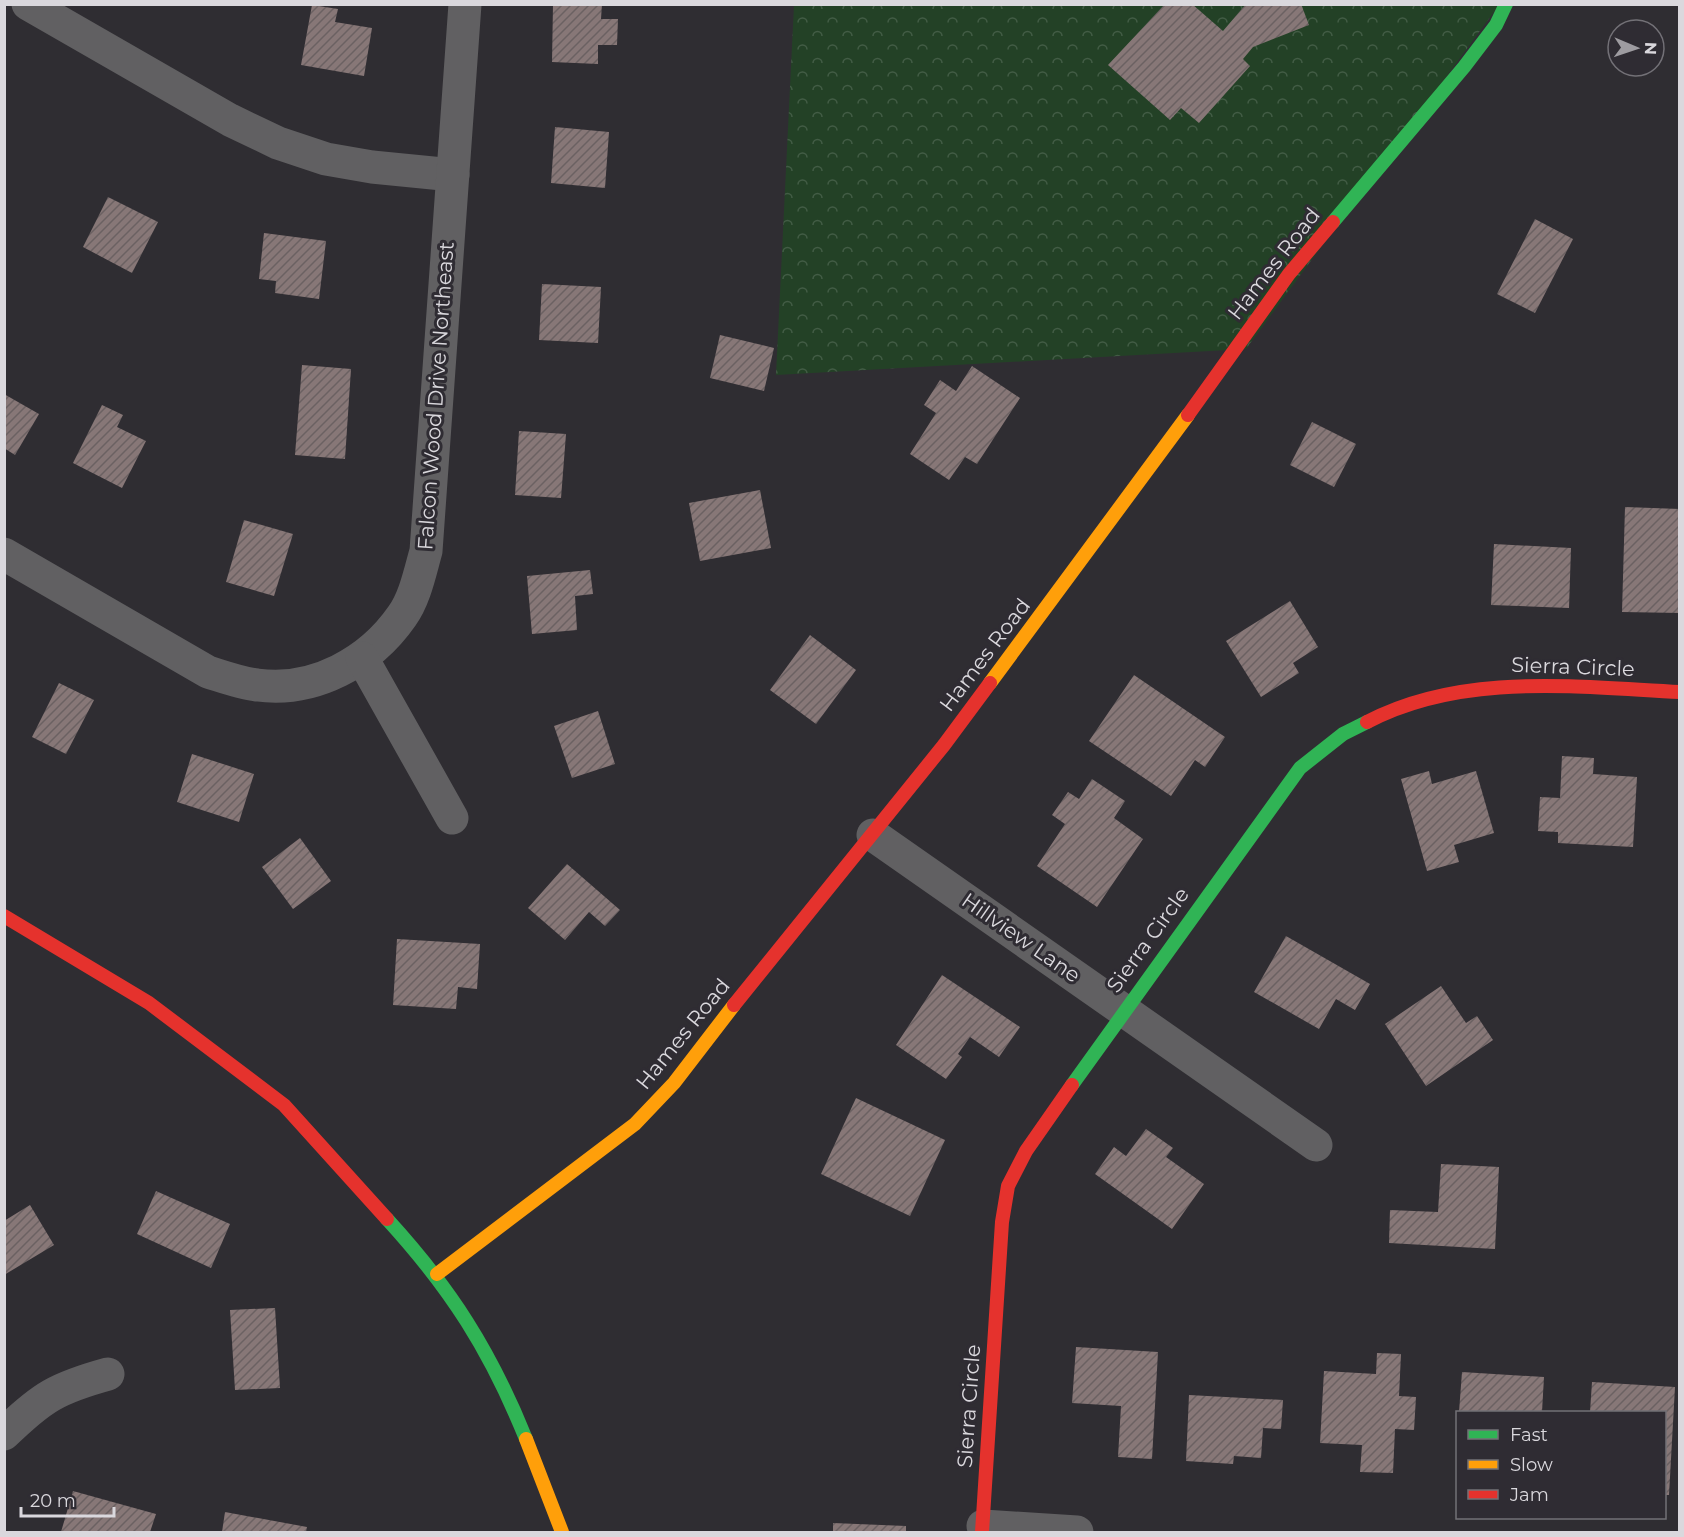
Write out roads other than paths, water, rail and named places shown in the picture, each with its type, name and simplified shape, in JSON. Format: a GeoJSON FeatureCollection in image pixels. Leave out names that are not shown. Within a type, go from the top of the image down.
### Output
{"type":"FeatureCollection","features":[{"type":"Feature","properties":{"kind":"street"},"geometry":{"type":"LineString","coordinates":[[28,4],[230,120],[278,143],[326,159],[372,167],[453,175]]}},
{"type":"Feature","properties":{"kind":"street","name":"Falcon Wood Drive Northeast"},"geometry":{"type":"LineString","coordinates":[[8,565],[208,672],[258,686],[311,682],[362,658],[404,614],[426,551],[465,4]]}},
{"type":"Feature","properties":{"kind":"street","name":"Hames Road"},"geometry":{"type":"LineString","coordinates":[[437,1274],[635,1124],[674,1083],[775,952],[873,835],[1014,651],[1289,274],[1464,67],[1496,25],[1506,4]]}},
{"type":"Feature","properties":{"kind":"street"},"geometry":{"type":"LineString","coordinates":[[362,658],[452,818]]}},
{"type":"Feature","properties":{"kind":"street","name":"Sierra Circle"},"geometry":{"type":"LineString","coordinates":[[982,1529],[1002,1222],[1008,1186],[1026,1151],[1125,1009],[1300,768],[1320,750],[1375,716],[1436,694],[1504,685],[1680,692]]}},
{"type":"Feature","properties":{"kind":"street","name":"Hillview Lane"},"geometry":{"type":"LineString","coordinates":[[873,835],[1125,1009],[1316,1145]]}},
{"type":"Feature","properties":{"kind":"street"},"geometry":{"type":"LineString","coordinates":[[4,916],[149,1003],[284,1105],[437,1274],[478,1338],[543,1477],[562,1533]]}},
{"type":"Feature","properties":{"kind":"street"},"geometry":{"type":"LineString","coordinates":[[4,1434],[37,1402],[72,1384],[108,1374]]}},
{"type":"Feature","properties":{"kind":"street"},"geometry":{"type":"LineString","coordinates":[[982,1529],[1077,1533]]}}]}
